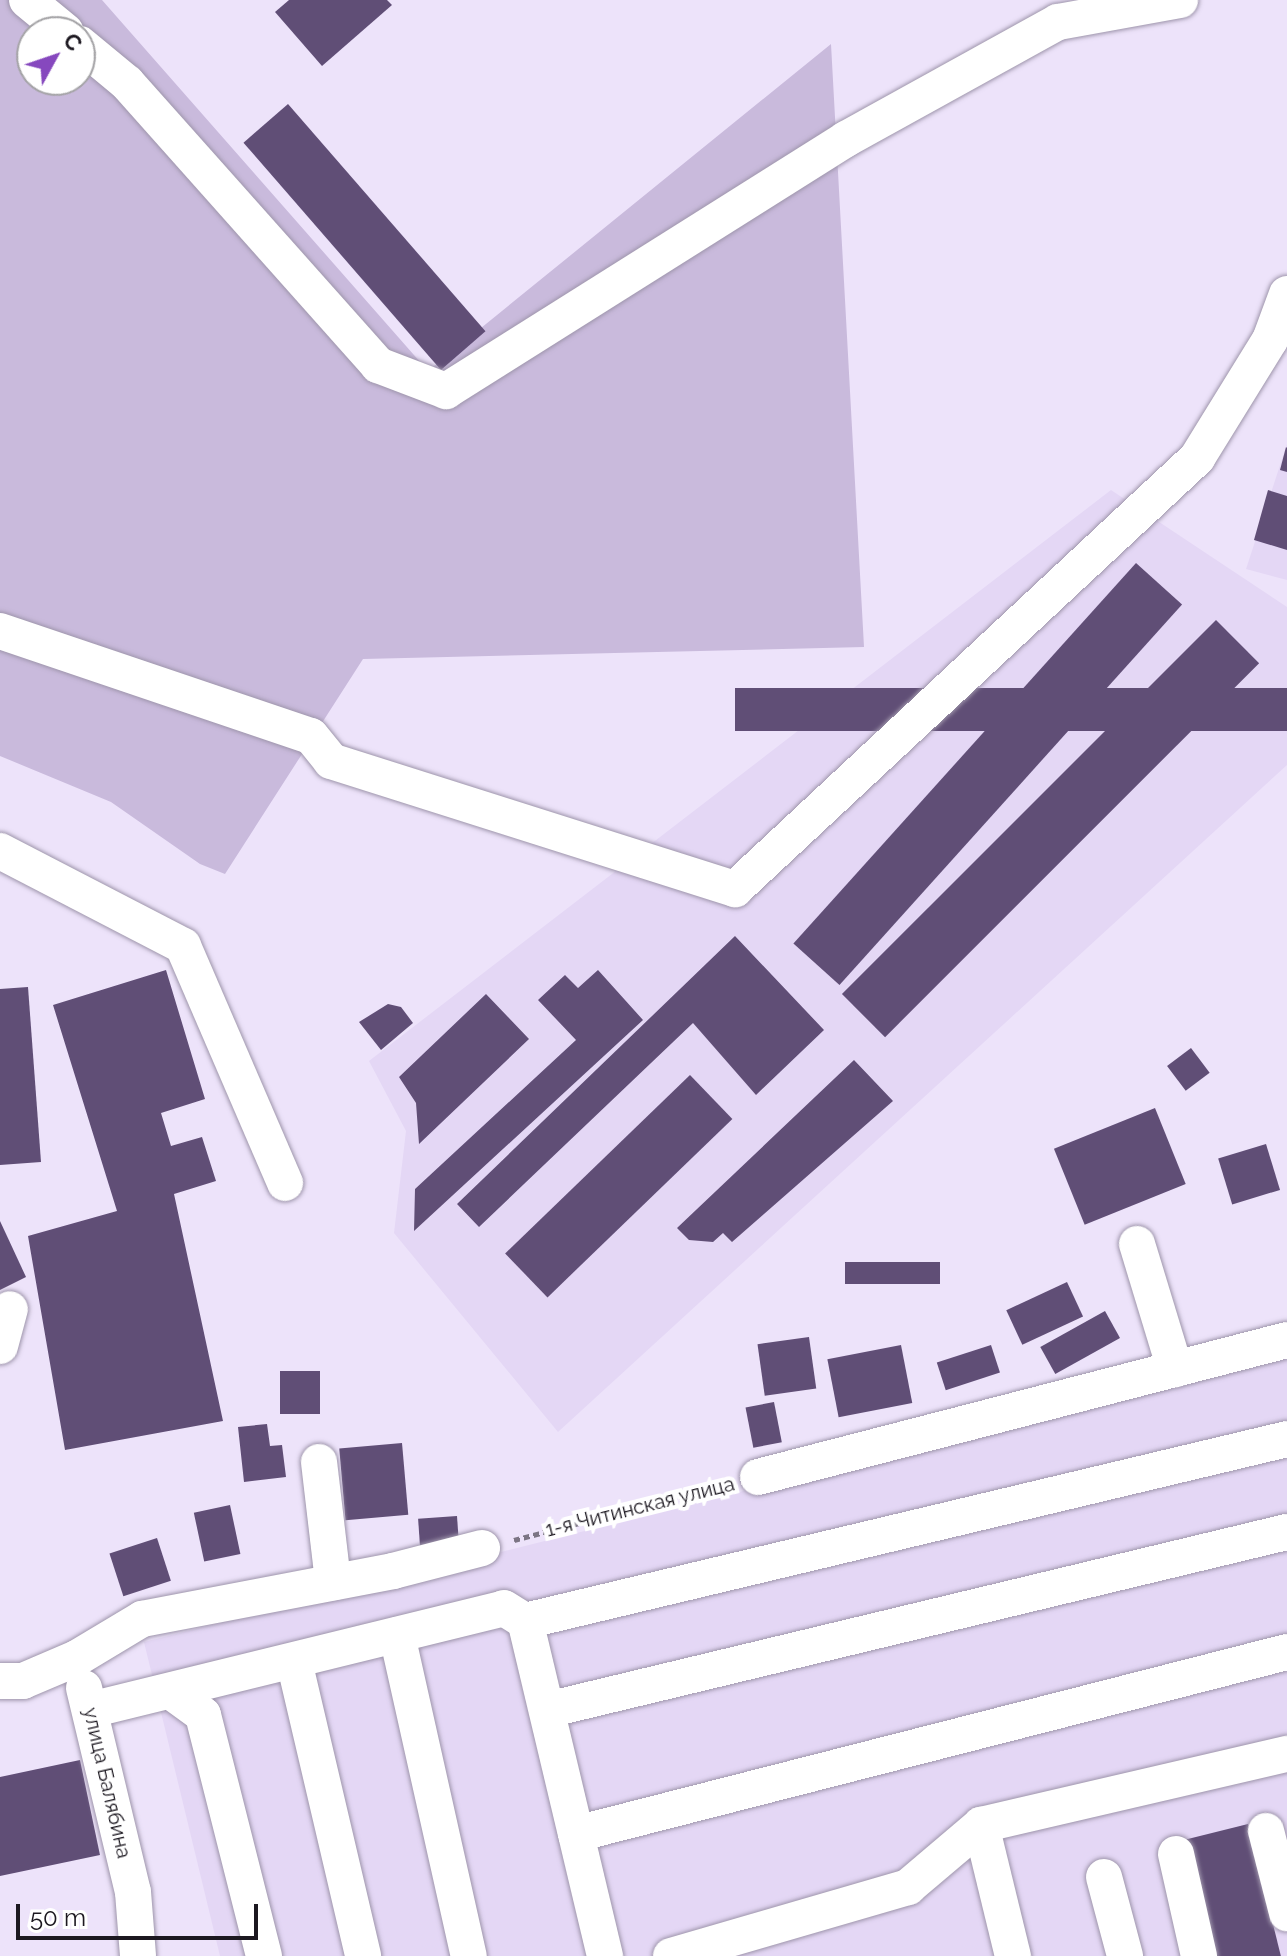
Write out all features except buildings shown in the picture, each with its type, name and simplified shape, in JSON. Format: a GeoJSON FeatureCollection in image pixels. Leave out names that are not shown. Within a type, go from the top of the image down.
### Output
{"type":"FeatureCollection","features":[{"type":"Feature","properties":{"kind":"street"},"geometry":{"type":"LineString","coordinates":[[27,0],[46,16]]}},
{"type":"Feature","properties":{"kind":"street"},"geometry":{"type":"LineString","coordinates":[[96,57],[127,83],[378,365],[446,391],[846,139],[1058,22],[1180,0]]}},
{"type":"Feature","properties":{"kind":"street"},"geometry":{"type":"LineString","coordinates":[[0,631],[311,736],[331,761],[735,889],[1197,458],[1270,340],[1287,294]]}},
{"type":"Feature","properties":{"kind":"street"},"geometry":{"type":"LineString","coordinates":[[0,851],[183,946],[285,1183]]}},
{"type":"Feature","properties":{"kind":"street"},"geometry":{"type":"LineString","coordinates":[[1137,1244],[1175,1369]]}},
{"type":"Feature","properties":{"kind":"street"},"geometry":{"type":"LineString","coordinates":[[0,1346],[10,1309]]}},
{"type":"Feature","properties":{"kind":"street","name":"1-я Читинская улица"},"geometry":{"type":"LineString","coordinates":[[758,1477],[1287,1340]]}},
{"type":"Feature","properties":{"kind":"street"},"geometry":{"type":"LineString","coordinates":[[525,1621],[1287,1439]]}},
{"type":"Feature","properties":{"kind":"street"},"geometry":{"type":"LineString","coordinates":[[319,1462],[333,1582]]}},
{"type":"Feature","properties":{"kind":"street"},"geometry":{"type":"LineString","coordinates":[[547,1710],[1287,1532]]}},
{"type":"Feature","properties":{"kind":"street"},"geometry":{"type":"LineString","coordinates":[[1,1676],[23,1681],[77,1658],[142,1619],[333,1582],[482,1548]]}},
{"type":"Feature","properties":{"kind":"street"},"geometry":{"type":"LineString","coordinates":[[90,1710],[173,1693],[504,1608],[525,1621],[605,1956]]}},
{"type":"Feature","properties":{"kind":"street"},"geometry":{"type":"LineString","coordinates":[[397,1635],[469,1956]]}},
{"type":"Feature","properties":{"kind":"street"},"geometry":{"type":"LineString","coordinates":[[576,1834],[1287,1652]]}},
{"type":"Feature","properties":{"kind":"street","name":"улица Балябина"},"geometry":{"type":"LineString","coordinates":[[77,1658],[133,1892],[138,1956]]}},
{"type":"Feature","properties":{"kind":"street"},"geometry":{"type":"LineString","coordinates":[[294,1661],[363,1956]]}},
{"type":"Feature","properties":{"kind":"street"},"geometry":{"type":"LineString","coordinates":[[173,1693],[203,1715],[264,1956]]}},
{"type":"Feature","properties":{"kind":"street"},"geometry":{"type":"LineString","coordinates":[[671,1956],[908,1887],[981,1825],[1287,1754]]}},
{"type":"Feature","properties":{"kind":"street"},"geometry":{"type":"LineString","coordinates":[[981,1825],[1013,1956]]}},
{"type":"Feature","properties":{"kind":"street"},"geometry":{"type":"LineString","coordinates":[[1266,1831],[1287,1913]]}},
{"type":"Feature","properties":{"kind":"street"},"geometry":{"type":"LineString","coordinates":[[1176,1854],[1199,1956]]}},
{"type":"Feature","properties":{"kind":"street"},"geometry":{"type":"LineString","coordinates":[[1104,1877],[1125,1956]]}},
{"type":"Feature","properties":{"kind":"path","name":"1-я Читинская улица"},"geometry":{"type":"LineString","coordinates":[[482,1548],[758,1477]]}},
{"type":"Feature","properties":{"kind":"shaded area"},"geometry":{"type":"Polygon","coordinates":[[[0,0],[102,0],[428,371],[831,44],[864,647],[363,659],[225,874],[200,864],[111,802],[0,756],[0,0]]]}},
{"type":"Feature","properties":{"kind":"shaded area"},"geometry":{"type":"Polygon","coordinates":[[[1287,444],[1287,580],[1246,569],[1287,444]]]}},
{"type":"Feature","properties":{"kind":"shaded area"},"geometry":{"type":"Polygon","coordinates":[[[1111,490],[1287,607],[1287,765],[558,1432],[394,1233],[406,1131],[369,1061],[1111,490]]]}},
{"type":"Feature","properties":{"kind":"shaded area"},"geometry":{"type":"Polygon","coordinates":[[[1287,1354],[1287,1956],[220,1956],[144,1642],[1287,1354]]]}}]}
